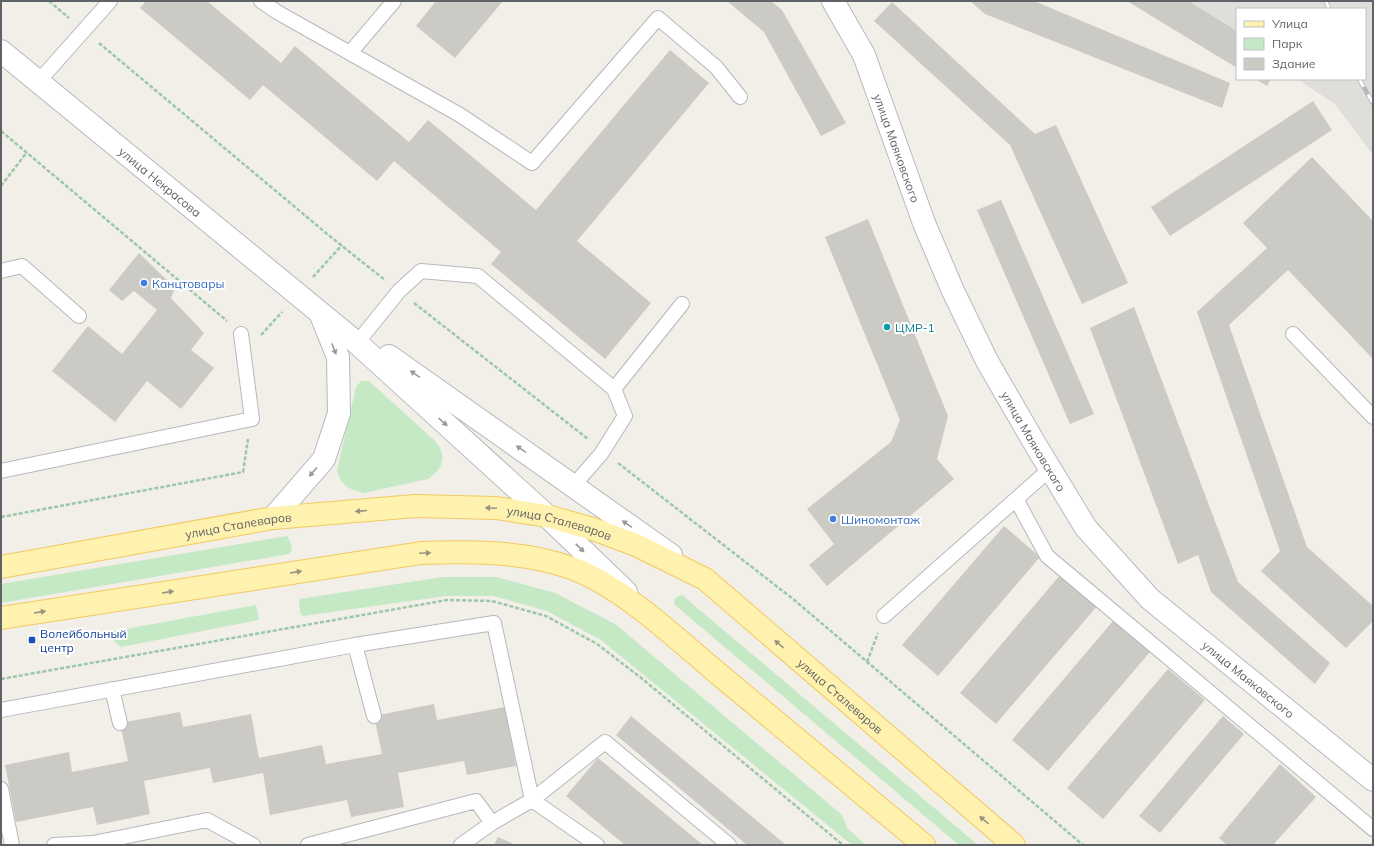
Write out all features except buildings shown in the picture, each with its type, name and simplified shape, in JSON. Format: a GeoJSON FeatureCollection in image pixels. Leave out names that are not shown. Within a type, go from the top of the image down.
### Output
{"type":"FeatureCollection","features":[{"type":"Feature","properties":{"kind":"main road","name":"улица Сталеваров"},"geometry":{"type":"LineString","coordinates":[[1,567],[273,518],[415,506],[496,508],[547,516],[593,529],[636,545],[705,579],[1014,845]]}},
{"type":"Feature","properties":{"kind":"main road"},"geometry":{"type":"LineString","coordinates":[[1,618],[421,553],[462,552],[533,559],[573,569],[606,585],[663,627],[924,845]]}},
{"type":"Feature","properties":{"kind":"street","name":"улица Маяковского"},"geometry":{"type":"LineString","coordinates":[[833,1],[864,55],[924,223],[953,291],[987,361],[1086,528],[1150,599],[1373,780]]}},
{"type":"Feature","properties":{"kind":"street","name":"улица Некрасова"},"geometry":{"type":"LineString","coordinates":[[1,51],[320,312],[359,340]]}},
{"type":"Feature","properties":{"kind":"street"},"geometry":{"type":"LineString","coordinates":[[273,518],[324,459],[339,413],[338,357],[320,312]]}},
{"type":"Feature","properties":{"kind":"street"},"geometry":{"type":"LineString","coordinates":[[359,340],[573,486],[705,579]]}},
{"type":"Feature","properties":{"kind":"street"},"geometry":{"type":"LineString","coordinates":[[359,340],[663,627]]}},
{"type":"Feature","properties":{"kind":"lane"},"geometry":{"type":"LineString","coordinates":[[38,82],[110,1]]}},
{"type":"Feature","properties":{"kind":"lane"},"geometry":{"type":"LineString","coordinates":[[262,1],[277,12],[460,115],[532,163],[658,18],[716,67],[740,97]]}},
{"type":"Feature","properties":{"kind":"lane"},"geometry":{"type":"LineString","coordinates":[[350,53],[394,1]]}},
{"type":"Feature","properties":{"kind":"lane"},"geometry":{"type":"LineString","coordinates":[[1,272],[22,266],[79,316]]}},
{"type":"Feature","properties":{"kind":"lane"},"geometry":{"type":"LineString","coordinates":[[359,340],[399,291],[421,271],[478,276],[614,389],[625,416],[603,451],[573,486]]}},
{"type":"Feature","properties":{"kind":"lane"},"geometry":{"type":"LineString","coordinates":[[614,389],[682,304]]}},
{"type":"Feature","properties":{"kind":"lane"},"geometry":{"type":"LineString","coordinates":[[1,471],[252,419],[241,334]]}},
{"type":"Feature","properties":{"kind":"lane"},"geometry":{"type":"LineString","coordinates":[[1293,334],[1373,417]]}},
{"type":"Feature","properties":{"kind":"lane"},"geometry":{"type":"LineString","coordinates":[[884,616],[1050,469]]}},
{"type":"Feature","properties":{"kind":"lane"},"geometry":{"type":"LineString","coordinates":[[1016,500],[1048,556],[1373,829]]}},
{"type":"Feature","properties":{"kind":"lane"},"geometry":{"type":"LineString","coordinates":[[1,710],[355,645],[494,623],[532,800],[597,845]]}},
{"type":"Feature","properties":{"kind":"lane"},"geometry":{"type":"LineString","coordinates":[[355,645],[374,716]]}},
{"type":"Feature","properties":{"kind":"lane"},"geometry":{"type":"LineString","coordinates":[[112,689],[120,723]]}},
{"type":"Feature","properties":{"kind":"lane"},"geometry":{"type":"LineString","coordinates":[[461,845],[532,800],[606,742],[729,845]]}},
{"type":"Feature","properties":{"kind":"lane"},"geometry":{"type":"LineString","coordinates":[[1,789],[12,845]]}},
{"type":"Feature","properties":{"kind":"lane"},"geometry":{"type":"LineString","coordinates":[[308,845],[476,801],[492,824]]}},
{"type":"Feature","properties":{"kind":"lane"},"geometry":{"type":"LineString","coordinates":[[54,845],[93,843],[207,820],[253,845]]}},
{"type":"Feature","properties":{"kind":"path"},"geometry":{"type":"LineString","coordinates":[[49,1],[332,238],[793,599],[1083,845]]}},
{"type":"Feature","properties":{"kind":"path"},"geometry":{"type":"LineString","coordinates":[[1,131],[241,334]]}},
{"type":"Feature","properties":{"kind":"path"},"geometry":{"type":"LineString","coordinates":[[1,186],[27,152]]}},
{"type":"Feature","properties":{"kind":"path"},"geometry":{"type":"LineString","coordinates":[[1,517],[243,472],[252,419]]}},
{"type":"Feature","properties":{"kind":"path"},"geometry":{"type":"LineString","coordinates":[[1,679],[447,600],[492,601],[546,616],[597,644],[640,677],[843,845]]}},
{"type":"Feature","properties":{"kind":"path"},"geometry":{"type":"LineString","coordinates":[[867,662],[884,616]]}},
{"type":"Feature","properties":{"kind":"shaded area"},"geometry":{"type":"Polygon","coordinates":[[[1177,1],[1373,1],[1373,155],[1335,104],[1299,80],[1366,80],[1366,8],[1236,8],[1236,39],[1177,1]]]}},
{"type":"Feature","properties":{"kind":"green space"},"geometry":{"type":"Polygon","coordinates":[[[361,381],[369,381],[435,441],[442,452],[442,462],[437,471],[428,479],[364,493],[354,490],[343,483],[337,470],[356,387],[361,381]]]}},
{"type":"Feature","properties":{"kind":"green space"},"geometry":{"type":"Polygon","coordinates":[[[287,536],[292,550],[289,554],[1,603],[1,584],[287,536]]]}},
{"type":"Feature","properties":{"kind":"green space"},"geometry":{"type":"Polygon","coordinates":[[[443,577],[496,577],[555,593],[615,624],[841,814],[848,829],[866,845],[852,845],[601,640],[547,611],[494,596],[446,596],[303,616],[300,613],[299,599],[443,577]]]}},
{"type":"Feature","properties":{"kind":"green space"},"geometry":{"type":"Polygon","coordinates":[[[682,595],[978,845],[959,845],[675,605],[674,600],[678,596],[682,595]]]}},
{"type":"Feature","properties":{"kind":"green space"},"geometry":{"type":"Polygon","coordinates":[[[256,605],[259,620],[121,647],[104,633],[256,605]]]}},
{"type":"Feature","properties":{"kind":"railway"},"geometry":{"type":"LineString","coordinates":[[1326,1],[1329,8]]}},
{"type":"Feature","properties":{"kind":"railway"},"geometry":{"type":"LineString","coordinates":[[1360,80],[1373,103]]}},
{"type":"Feature","properties":{"kind":"place","name":"Канцтовары"},"geometry":{"type":"Point","coordinates":[144,283]}},
{"type":"Feature","properties":{"kind":"place","name":"ЦМР-1"},"geometry":{"type":"Point","coordinates":[887,327]}},
{"type":"Feature","properties":{"kind":"place","name":"Шиномонтаж"},"geometry":{"type":"Point","coordinates":[833,519]}},
{"type":"Feature","properties":{"kind":"place","name":"Волейбольный центр"},"geometry":{"type":"Point","coordinates":[32,640]}}]}
